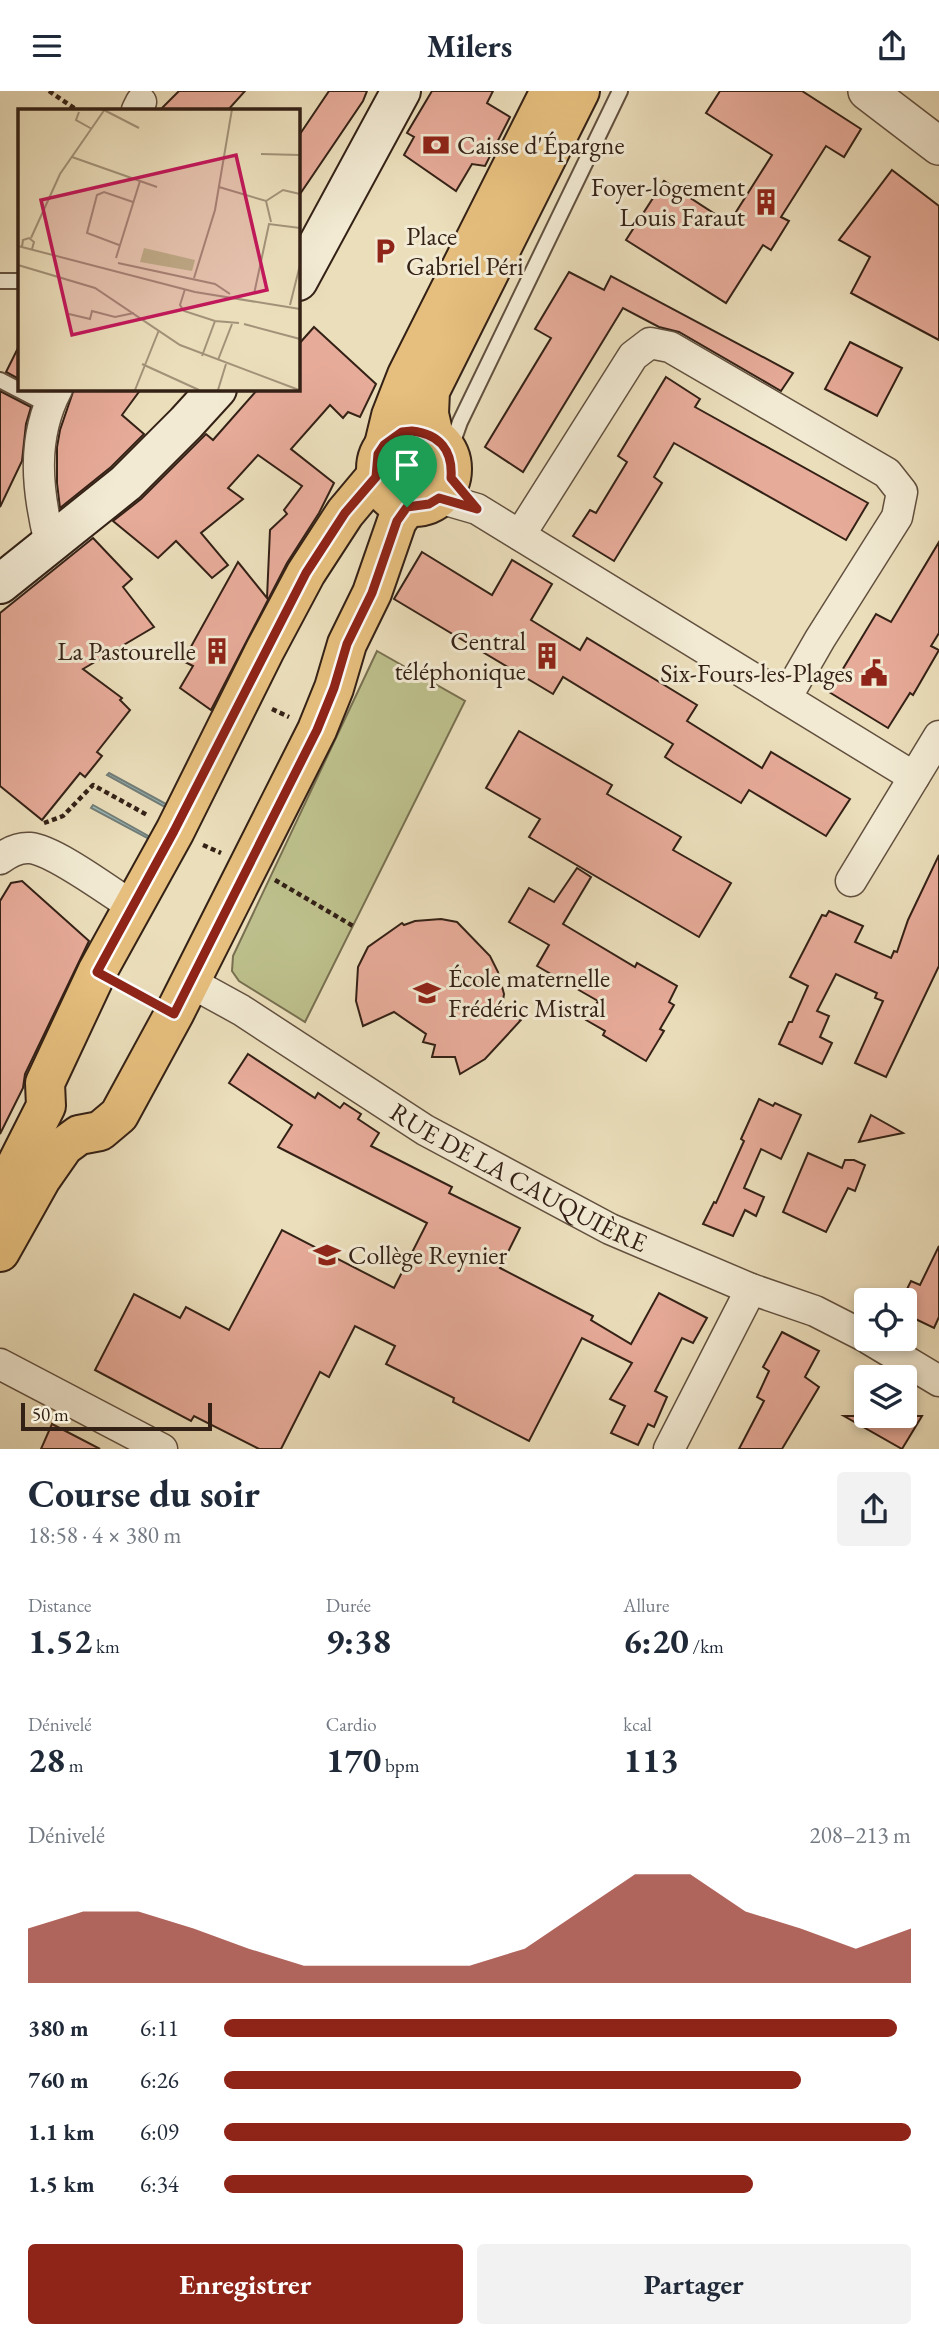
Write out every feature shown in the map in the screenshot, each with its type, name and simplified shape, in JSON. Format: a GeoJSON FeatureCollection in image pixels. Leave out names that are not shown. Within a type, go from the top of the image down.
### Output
{"type":"FeatureCollection","features":[{"type":"Feature","properties":{"kind":"main road"},"geometry":{"type":"LineString","coordinates":[[299,279],[401,91]]}},
{"type":"Feature","properties":{"kind":"main road"},"geometry":{"type":"LineString","coordinates":[[436,474],[396,503],[380,487],[380,461],[391,416],[407,375],[550,91]]}},
{"type":"Feature","properties":{"kind":"main road"},"geometry":{"type":"LineString","coordinates":[[0,1252],[47,1169],[64,1146],[79,1135],[100,1131],[119,1115],[182,998],[317,730],[334,688],[347,644],[372,593],[397,521],[436,474],[429,414],[430,391],[580,91]]}},
{"type":"Feature","properties":{"kind":"main road"},"geometry":{"type":"LineString","coordinates":[[0,584],[126,483],[216,390]]}},
{"type":"Feature","properties":{"kind":"main road"},"geometry":{"type":"LineString","coordinates":[[0,1197],[46,1106],[45,1083],[97,972],[174,831],[306,573],[402,432],[412,431],[436,474]]}},
{"type":"Feature","properties":{"kind":"main road"},"geometry":{"type":"LineString","coordinates":[[46,1106],[58,1124],[79,1135]]}},
{"type":"Feature","properties":{"kind":"street"},"geometry":{"type":"LineString","coordinates":[[867,91],[939,146]]}},
{"type":"Feature","properties":{"kind":"street"},"geometry":{"type":"LineString","coordinates":[[520,535],[633,356],[650,343],[670,347],[887,473],[902,492],[897,517],[816,637],[786,698]]}},
{"type":"Feature","properties":{"kind":"street"},"geometry":{"type":"LineString","coordinates":[[50,543],[41,506],[38,471],[40,442],[53,397]]}},
{"type":"Feature","properties":{"kind":"street"},"geometry":{"type":"LineString","coordinates":[[436,474],[477,509],[914,777]]}},
{"type":"Feature","properties":{"kind":"street"},"geometry":{"type":"LineString","coordinates":[[851,881],[939,736]]}},
{"type":"Feature","properties":{"kind":"street"},"geometry":{"type":"LineString","coordinates":[[6,855],[31,848],[48,854],[132,906]]}},
{"type":"Feature","properties":{"kind":"street","name":"RUE DE LA CAUQUIÈRE"},"geometry":{"type":"LineString","coordinates":[[182,998],[241,1010],[425,1130],[610,1229],[751,1289],[815,1311],[854,1331]]}},
{"type":"Feature","properties":{"kind":"street"},"geometry":{"type":"LineString","coordinates":[[669,1449],[751,1289]]}},
{"type":"Feature","properties":{"kind":"street","name":"RUE DE LA CAUQUIÈRE"},"geometry":{"type":"LineString","coordinates":[[889,1351],[939,1381]]}},
{"type":"Feature","properties":{"kind":"street"},"geometry":{"type":"LineString","coordinates":[[0,1364],[162,1449]]}},
{"type":"Feature","properties":{"kind":"lane"},"geometry":{"type":"LineString","coordinates":[[436,474],[620,91]]}},
{"type":"Feature","properties":{"kind":"lane"},"geometry":{"type":"LineString","coordinates":[[0,281],[18,281]]}},
{"type":"Feature","properties":{"kind":"lane"},"geometry":{"type":"LineString","coordinates":[[0,380],[18,386]]}},
{"type":"Feature","properties":{"kind":"lane"},"geometry":{"type":"LineString","coordinates":[[31,390],[53,397]]}},
{"type":"Feature","properties":{"kind":"path"},"geometry":{"type":"LineString","coordinates":[[49,91],[76,109]]}},
{"type":"Feature","properties":{"kind":"path"},"geometry":{"type":"LineString","coordinates":[[243,695],[317,730]]}},
{"type":"Feature","properties":{"kind":"path"},"geometry":{"type":"LineString","coordinates":[[97,972],[182,998]]}},
{"type":"Feature","properties":{"kind":"green space"},"geometry":{"type":"Polygon","coordinates":[[[413,430],[426,434],[445,449],[453,466],[445,491],[435,500],[408,506],[394,500],[380,487],[402,432],[413,430]]]}},
{"type":"Feature","properties":{"kind":"green space"},"geometry":{"type":"Polygon","coordinates":[[[377,651],[465,701],[305,1022],[239,981],[232,971],[233,956],[377,651]]]}},
{"type":"Feature","properties":{"kind":"water"},"geometry":{"type":"Polygon","coordinates":[[[109,773],[166,804],[165,807],[107,775],[109,773]]]}},
{"type":"Feature","properties":{"kind":"water"},"geometry":{"type":"Polygon","coordinates":[[[93,805],[150,837],[149,839],[91,808],[93,805]]]}},
{"type":"Feature","properties":{"kind":"building"},"geometry":{"type":"Polygon","coordinates":[[[179,91],[245,91],[229,109],[161,109],[179,91]]]}},
{"type":"Feature","properties":{"kind":"building"},"geometry":{"type":"Polygon","coordinates":[[[329,91],[367,91],[363,101],[299,196],[299,136],[329,91]]]}},
{"type":"Feature","properties":{"kind":"building"},"geometry":{"type":"Polygon","coordinates":[[[432,91],[493,91],[487,103],[510,117],[485,166],[472,164],[456,191],[404,155],[414,137],[407,133],[432,91]]]}},
{"type":"Feature","properties":{"kind":"building","name":"Foyer-logement Louis Faraut"},"geometry":{"type":"Polygon","coordinates":[[[720,91],[802,91],[861,129],[844,157],[826,146],[781,217],[789,221],[771,250],[763,245],[726,303],[626,240],[664,181],[729,223],[772,155],[706,113],[720,91]]]}},
{"type":"Feature","properties":{"kind":"building"},"geometry":{"type":"Polygon","coordinates":[[[892,170],[939,206],[939,340],[851,293],[870,257],[839,240],[892,170]]]}},
{"type":"Feature","properties":{"kind":"building"},"geometry":{"type":"Polygon","coordinates":[[[569,272],[604,290],[611,276],[793,373],[781,391],[679,332],[659,327],[623,308],[523,472],[485,447],[551,338],[535,329],[569,272]]]}},
{"type":"Feature","properties":{"kind":"building"},"geometry":{"type":"Polygon","coordinates":[[[314,327],[376,384],[360,417],[348,412],[343,418],[330,405],[291,449],[334,483],[319,513],[287,563],[211,710],[180,688],[193,666],[183,661],[238,562],[267,598],[270,530],[287,514],[284,510],[302,486],[258,455],[228,488],[243,499],[201,533],[228,565],[212,578],[176,541],[158,558],[113,521],[141,499],[206,434],[213,440],[257,390],[299,390],[299,344],[314,327]]]}},
{"type":"Feature","properties":{"kind":"building"},"geometry":{"type":"Polygon","coordinates":[[[850,342],[902,368],[877,416],[825,389],[850,342]]]}},
{"type":"Feature","properties":{"kind":"building"},"geometry":{"type":"Polygon","coordinates":[[[18,348],[18,378],[6,372],[18,348]]]}},
{"type":"Feature","properties":{"kind":"building"},"geometry":{"type":"Polygon","coordinates":[[[666,377],[700,399],[695,407],[868,503],[846,540],[674,443],[654,477],[662,483],[614,561],[573,536],[590,510],[596,513],[627,462],[618,456],[666,377]]]}},
{"type":"Feature","properties":{"kind":"building"},"geometry":{"type":"Polygon","coordinates":[[[74,390],[140,390],[122,415],[144,434],[111,467],[60,508],[57,447],[74,390]]]}},
{"type":"Feature","properties":{"kind":"building"},"geometry":{"type":"Polygon","coordinates":[[[0,391],[31,407],[26,424],[22,461],[0,507],[0,391]]]}},
{"type":"Feature","properties":{"kind":"building"},"geometry":{"type":"Polygon","coordinates":[[[93,538],[132,579],[123,587],[154,627],[83,669],[122,698],[120,700],[130,710],[97,752],[102,756],[85,777],[80,773],[42,820],[0,786],[0,613],[93,538]]]}},
{"type":"Feature","properties":{"kind":"building"},"geometry":{"type":"Polygon","coordinates":[[[939,542],[939,633],[931,646],[939,650],[913,695],[910,693],[888,728],[829,692],[876,614],[891,622],[939,542]]]}},
{"type":"Feature","properties":{"kind":"building"},"geometry":{"type":"Polygon","coordinates":[[[422,552],[492,595],[512,560],[552,584],[531,620],[580,650],[587,638],[697,705],[687,721],[762,768],[771,752],[850,799],[826,836],[749,790],[741,803],[665,757],[673,744],[563,677],[553,694],[394,599],[422,552]]]}},
{"type":"Feature","properties":{"kind":"building"},"geometry":{"type":"Polygon","coordinates":[[[519,731],[612,785],[607,794],[681,837],[673,850],[731,883],[699,937],[529,837],[540,819],[486,788],[519,731]]]}},
{"type":"Feature","properties":{"kind":"building"},"geometry":{"type":"Polygon","coordinates":[[[939,855],[939,966],[886,1077],[855,1063],[883,1001],[875,998],[877,993],[836,974],[817,1011],[829,1016],[820,1037],[832,1043],[822,1064],[779,1044],[808,986],[790,977],[822,915],[826,916],[829,911],[863,926],[855,942],[891,958],[894,951],[897,952],[908,920],[939,855]]]}},
{"type":"Feature","properties":{"kind":"building"},"geometry":{"type":"Polygon","coordinates":[[[577,868],[591,877],[563,924],[635,967],[637,963],[677,986],[669,1002],[674,1005],[660,1029],[664,1031],[646,1061],[603,1035],[605,1031],[586,1020],[598,1001],[537,966],[549,945],[509,922],[529,888],[554,902],[577,868]]]}},
{"type":"Feature","properties":{"kind":"building"},"geometry":{"type":"Polygon","coordinates":[[[22,881],[89,941],[25,1074],[23,1088],[0,1134],[0,901],[11,883],[22,881]]]}},
{"type":"Feature","properties":{"kind":"building"},"geometry":{"type":"Polygon","coordinates":[[[441,919],[457,922],[490,956],[504,994],[501,1013],[521,1020],[485,1059],[460,1074],[455,1057],[432,1057],[435,1045],[423,1042],[426,1034],[394,1012],[363,1026],[356,1001],[358,967],[368,947],[402,923],[404,925],[415,921],[441,919]]]}},
{"type":"Feature","properties":{"kind":"building"},"geometry":{"type":"Polygon","coordinates":[[[248,1054],[315,1098],[318,1093],[340,1108],[344,1103],[361,1114],[358,1119],[379,1133],[371,1146],[452,1187],[449,1193],[520,1228],[500,1268],[593,1316],[591,1320],[631,1344],[659,1293],[707,1318],[693,1343],[682,1338],[655,1391],[667,1397],[654,1427],[648,1424],[638,1445],[611,1433],[625,1406],[610,1399],[632,1363],[582,1338],[529,1441],[453,1402],[454,1398],[386,1364],[395,1346],[355,1326],[329,1377],[320,1372],[281,1449],[259,1449],[194,1416],[191,1421],[95,1370],[134,1294],[180,1318],[186,1307],[229,1330],[282,1230],[394,1288],[427,1223],[278,1147],[292,1125],[229,1083],[248,1054]]]}},
{"type":"Feature","properties":{"kind":"building"},"geometry":{"type":"Polygon","coordinates":[[[759,1099],[801,1115],[781,1159],[761,1149],[744,1188],[764,1197],[756,1216],[745,1210],[733,1236],[703,1224],[714,1202],[716,1203],[744,1141],[741,1139],[759,1099]]]}},
{"type":"Feature","properties":{"kind":"building"},"geometry":{"type":"Polygon","coordinates":[[[871,1115],[903,1133],[859,1142],[871,1115]]]}},
{"type":"Feature","properties":{"kind":"building"},"geometry":{"type":"Polygon","coordinates":[[[808,1153],[842,1168],[845,1160],[854,1160],[865,1165],[855,1191],[848,1188],[826,1232],[783,1212],[808,1153]]]}},
{"type":"Feature","properties":{"kind":"building"},"geometry":{"type":"Polygon","coordinates":[[[939,1246],[939,1317],[934,1328],[917,1320],[917,1288],[908,1288],[911,1281],[920,1285],[939,1246]]]}},
{"type":"Feature","properties":{"kind":"building"},"geometry":{"type":"Polygon","coordinates":[[[782,1332],[819,1351],[805,1377],[819,1387],[782,1449],[739,1449],[764,1401],[757,1397],[769,1371],[763,1367],[782,1332]]]}},
{"type":"Feature","properties":{"kind":"building"},"geometry":{"type":"Polygon","coordinates":[[[52,1424],[100,1449],[41,1449],[52,1424]]]}},
{"type":"Feature","properties":{"kind":"building"},"geometry":{"type":"Polygon","coordinates":[[[865,1428],[915,1428],[902,1449],[865,1428]]]}},
{"type":"Feature","properties":{"kind":"place","name":"Caisse d'Épargne"},"geometry":{"type":"Point","coordinates":[436,145]}},
{"type":"Feature","properties":{"kind":"place","name":"Foyer-logement Louis Faraut"},"geometry":{"type":"Point","coordinates":[766,202]}},
{"type":"Feature","properties":{"kind":"place","name":"Place Gabriel Péri"},"geometry":{"type":"Point","coordinates":[385,251]}},
{"type":"Feature","properties":{"kind":"place","name":"La Pastourelle"},"geometry":{"type":"Point","coordinates":[217,651]}},
{"type":"Feature","properties":{"kind":"place","name":"Central téléphonique"},"geometry":{"type":"Point","coordinates":[547,656]}},
{"type":"Feature","properties":{"kind":"place","name":"Six-Fours-les-Plages"},"geometry":{"type":"Point","coordinates":[874,673]}},
{"type":"Feature","properties":{"kind":"place","name":"École maternelle Frédéric Mistral"},"geometry":{"type":"Point","coordinates":[427,993]}},
{"type":"Feature","properties":{"kind":"place","name":"Collège Reynier"},"geometry":{"type":"Point","coordinates":[327,1255]}},
{"type":"Feature","properties":{"kind":"route"},"geometry":{"type":"LineString","coordinates":[[402,432],[424,432],[443,443],[452,465],[451,478],[477,509],[439,498],[429,504],[407,507],[397,521],[372,593],[347,644],[334,688],[317,730],[174,1014],[97,972],[174,831],[306,573],[345,513],[376,477],[378,454],[392,437],[402,432]]}}]}
